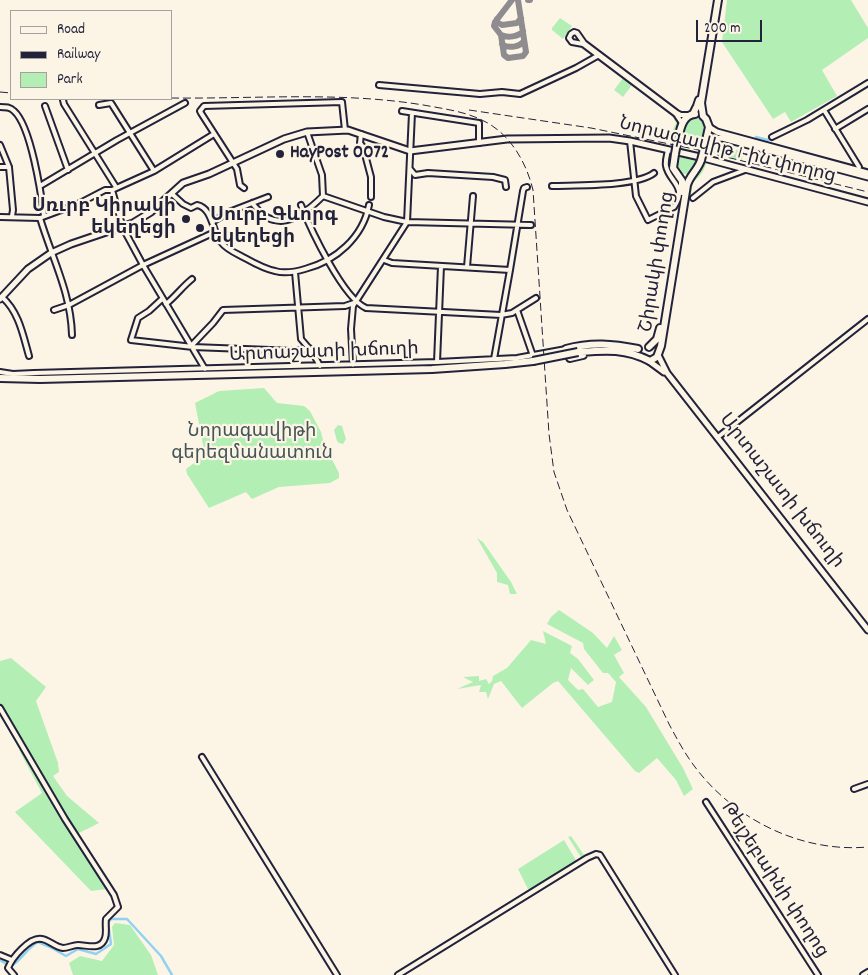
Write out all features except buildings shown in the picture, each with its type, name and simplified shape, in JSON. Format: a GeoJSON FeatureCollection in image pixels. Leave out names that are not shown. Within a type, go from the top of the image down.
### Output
{"type":"FeatureCollection","features":[{"type":"Feature","properties":{"kind":"highway","name":"Շիրակի փողոց"},"geometry":{"type":"LineString","coordinates":[[648,347],[657,339],[660,328],[683,188],[682,181],[674,168],[677,143],[682,124],[691,115],[698,103],[717,0]]}},
{"type":"Feature","properties":{"kind":"highway","name":"Շիրակի փողոց"},"geometry":{"type":"LineString","coordinates":[[678,175],[685,177],[696,172],[709,127],[703,116],[700,103],[717,0]]}},
{"type":"Feature","properties":{"kind":"highway"},"geometry":{"type":"LineString","coordinates":[[691,115],[703,116]]}},
{"type":"Feature","properties":{"kind":"highway","name":"Շիրակի փողոց"},"geometry":{"type":"LineString","coordinates":[[658,354],[682,209],[690,176]]}},
{"type":"Feature","properties":{"kind":"highway"},"geometry":{"type":"LineString","coordinates":[[632,353],[596,354],[570,358],[566,350],[583,345],[599,344],[638,349]]}},
{"type":"Feature","properties":{"kind":"highway"},"geometry":{"type":"LineString","coordinates":[[648,347],[644,352],[647,360],[654,360],[658,354]]}},
{"type":"Feature","properties":{"kind":"highway","name":"Արտաշատի խճուղի"},"geometry":{"type":"LineString","coordinates":[[0,375],[29,376],[505,362],[603,348],[638,349],[648,347],[656,348],[658,354]]}},
{"type":"Feature","properties":{"kind":"highway","name":"Արտաշատի խճուղի"},"geometry":{"type":"LineString","coordinates":[[577,351],[604,350],[632,353],[647,360]]}},
{"type":"Feature","properties":{"kind":"highway","name":"Արտաշատի խճուղի"},"geometry":{"type":"LineString","coordinates":[[0,375],[40,379],[432,369],[512,364],[533,357]]}},
{"type":"Feature","properties":{"kind":"main road"},"geometry":{"type":"LineString","coordinates":[[709,127],[717,132],[867,174]]}},
{"type":"Feature","properties":{"kind":"main road","name":"Նորագավիթ 1-ին փողոց"},"geometry":{"type":"LineString","coordinates":[[1,298],[28,269],[52,253],[71,244],[123,228],[151,212],[183,183],[284,139],[307,132],[345,130],[410,151],[507,139],[609,138],[630,141],[746,169],[868,202]]}},
{"type":"Feature","properties":{"kind":"main road"},"geometry":{"type":"LineString","coordinates":[[704,148],[712,140],[722,138],[867,174]]}},
{"type":"Feature","properties":{"kind":"main road","name":"Արտաշատի խճուղի"},"geometry":{"type":"LineString","coordinates":[[658,354],[667,373],[868,630]]}},
{"type":"Feature","properties":{"kind":"main road","name":"Արտաշատի խճուղի"},"geometry":{"type":"LineString","coordinates":[[647,360],[667,373]]}},
{"type":"Feature","properties":{"kind":"street"},"geometry":{"type":"LineString","coordinates":[[682,124],[676,114],[599,55],[582,41],[576,32],[570,34],[570,40],[583,44],[599,55],[681,116],[691,115]]}},
{"type":"Feature","properties":{"kind":"street"},"geometry":{"type":"LineString","coordinates":[[577,42],[580,38]]}},
{"type":"Feature","properties":{"kind":"street"},"geometry":{"type":"LineString","coordinates":[[379,85],[480,94],[506,92],[520,94],[599,55]]}},
{"type":"Feature","properties":{"kind":"street"},"geometry":{"type":"LineString","coordinates":[[772,137],[824,110],[868,83]]}},
{"type":"Feature","properties":{"kind":"street"},"geometry":{"type":"LineString","coordinates":[[63,100],[94,154],[116,187]]}},
{"type":"Feature","properties":{"kind":"street"},"geometry":{"type":"LineString","coordinates":[[244,188],[240,185],[236,169],[200,111],[207,105],[342,102],[345,130]]}},
{"type":"Feature","properties":{"kind":"street"},"geometry":{"type":"LineString","coordinates":[[100,105],[111,103],[154,171]]}},
{"type":"Feature","properties":{"kind":"street"},"geometry":{"type":"LineString","coordinates":[[40,186],[129,133],[186,103]]}},
{"type":"Feature","properties":{"kind":"street"},"geometry":{"type":"LineString","coordinates":[[45,106],[68,170]]}},
{"type":"Feature","properties":{"kind":"street"},"geometry":{"type":"LineString","coordinates":[[0,107],[8,107],[18,115],[26,132],[40,186],[44,216]]}},
{"type":"Feature","properties":{"kind":"street"},"geometry":{"type":"LineString","coordinates":[[835,129],[868,109]]}},
{"type":"Feature","properties":{"kind":"street"},"geometry":{"type":"LineString","coordinates":[[824,110],[859,167],[858,170]]}},
{"type":"Feature","properties":{"kind":"street"},"geometry":{"type":"LineString","coordinates":[[402,111],[478,123],[479,143]]}},
{"type":"Feature","properties":{"kind":"street"},"geometry":{"type":"LineString","coordinates":[[353,365],[352,309],[407,222],[412,112]]}},
{"type":"Feature","properties":{"kind":"street"},"geometry":{"type":"LineString","coordinates":[[252,202],[262,214],[276,221],[304,213],[323,196],[322,175],[307,132]]}},
{"type":"Feature","properties":{"kind":"street"},"geometry":{"type":"LineString","coordinates":[[0,217],[40,218],[80,203],[105,190],[112,190],[154,171],[214,134]]}},
{"type":"Feature","properties":{"kind":"street"},"geometry":{"type":"LineString","coordinates":[[361,134],[360,143],[372,177],[371,197]]}},
{"type":"Feature","properties":{"kind":"street"},"geometry":{"type":"LineString","coordinates":[[630,141],[636,196],[648,220],[674,207],[676,203],[678,187],[666,166],[668,150]]}},
{"type":"Feature","properties":{"kind":"street"},"geometry":{"type":"LineString","coordinates":[[0,145],[9,168],[12,216]]}},
{"type":"Feature","properties":{"kind":"street"},"geometry":{"type":"LineString","coordinates":[[867,174],[868,166]]}},
{"type":"Feature","properties":{"kind":"street"},"geometry":{"type":"LineString","coordinates":[[0,167],[9,168]]}},
{"type":"Feature","properties":{"kind":"street"},"geometry":{"type":"LineString","coordinates":[[693,198],[713,182],[746,169]]}},
{"type":"Feature","properties":{"kind":"street"},"geometry":{"type":"LineString","coordinates":[[410,170],[415,175],[428,173],[493,177],[505,180],[506,187]]}},
{"type":"Feature","properties":{"kind":"street"},"geometry":{"type":"LineString","coordinates":[[552,186],[634,182],[649,177],[654,173]]}},
{"type":"Feature","properties":{"kind":"street"},"geometry":{"type":"LineString","coordinates":[[494,359],[518,225],[522,191],[528,187]]}},
{"type":"Feature","properties":{"kind":"street"},"geometry":{"type":"LineString","coordinates":[[112,190],[123,228],[142,265],[193,346],[205,369]]}},
{"type":"Feature","properties":{"kind":"street"},"geometry":{"type":"LineString","coordinates":[[172,194],[187,207],[202,206],[212,222],[220,241],[226,247],[243,257],[275,271],[294,272],[329,260],[347,247],[364,221],[369,205]]}},
{"type":"Feature","properties":{"kind":"street"},"geometry":{"type":"LineString","coordinates":[[323,196],[407,222],[531,225]]}},
{"type":"Feature","properties":{"kind":"street"},"geometry":{"type":"LineString","coordinates":[[467,267],[473,196]]}},
{"type":"Feature","properties":{"kind":"street"},"geometry":{"type":"LineString","coordinates":[[212,222],[229,212],[268,197]]}},
{"type":"Feature","properties":{"kind":"street"},"geometry":{"type":"LineString","coordinates":[[301,206],[341,282],[356,302],[366,308],[501,315],[517,310],[536,298]]}},
{"type":"Feature","properties":{"kind":"street"},"geometry":{"type":"LineString","coordinates":[[40,218],[72,315],[72,335]]}},
{"type":"Feature","properties":{"kind":"street"},"geometry":{"type":"LineString","coordinates":[[54,310],[69,306],[142,265],[215,232]]}},
{"type":"Feature","properties":{"kind":"street"},"geometry":{"type":"LineString","coordinates":[[384,260],[392,263],[510,270]]}},
{"type":"Feature","properties":{"kind":"street"},"geometry":{"type":"LineString","coordinates":[[437,362],[441,266]]}},
{"type":"Feature","properties":{"kind":"street"},"geometry":{"type":"LineString","coordinates":[[294,272],[301,339],[317,358],[320,366]]}},
{"type":"Feature","properties":{"kind":"street"},"geometry":{"type":"LineString","coordinates":[[166,304],[192,279]]}},
{"type":"Feature","properties":{"kind":"street"},"geometry":{"type":"LineString","coordinates":[[1,298],[10,304],[18,319],[29,356]]}},
{"type":"Feature","properties":{"kind":"street"},"geometry":{"type":"LineString","coordinates":[[162,299],[138,318],[130,340],[296,352],[309,348]]}},
{"type":"Feature","properties":{"kind":"street"},"geometry":{"type":"LineString","coordinates":[[193,346],[223,310],[345,306],[356,302]]}},
{"type":"Feature","properties":{"kind":"street"},"geometry":{"type":"LineString","coordinates":[[517,310],[533,357],[566,350]]}},
{"type":"Feature","properties":{"kind":"street"},"geometry":{"type":"LineString","coordinates":[[718,437],[868,319]]}},
{"type":"Feature","properties":{"kind":"street","name":"Արտաշատի խճուղի"},"geometry":{"type":"LineString","coordinates":[[0,375],[353,365],[533,357]]}},
{"type":"Feature","properties":{"kind":"street"},"geometry":{"type":"LineString","coordinates":[[0,708],[65,819],[114,895],[118,907],[106,919],[106,937],[97,946],[93,948],[78,945],[63,948],[43,939],[36,939],[27,944],[10,964]]}},
{"type":"Feature","properties":{"kind":"street"},"geometry":{"type":"LineString","coordinates":[[202,757],[337,975]]}},
{"type":"Feature","properties":{"kind":"street"},"geometry":{"type":"LineString","coordinates":[[854,789],[868,784]]}},
{"type":"Feature","properties":{"kind":"street","name":"Թեյշեբաինի փողոց"},"geometry":{"type":"LineString","coordinates":[[706,802],[818,975]]}},
{"type":"Feature","properties":{"kind":"street"},"geometry":{"type":"LineString","coordinates":[[398,975],[529,893],[596,854],[600,855],[675,975]]}},
{"type":"Feature","properties":{"kind":"street"},"geometry":{"type":"LineString","coordinates":[[0,955],[10,964],[14,975]]}},
{"type":"Feature","properties":{"kind":"street"},"geometry":{"type":"LineString","coordinates":[[863,975],[868,972]]}},
{"type":"Feature","properties":{"kind":"green space"},"geometry":{"type":"Polygon","coordinates":[[[727,0],[851,0],[868,28],[868,38],[822,70],[837,96],[791,122],[785,112],[773,119],[722,42],[727,0]]]}},
{"type":"Feature","properties":{"kind":"green space"},"geometry":{"type":"Polygon","coordinates":[[[560,18],[572,26],[563,39],[552,30],[560,18]]]}},
{"type":"Feature","properties":{"kind":"green space"},"geometry":{"type":"Polygon","coordinates":[[[623,78],[632,85],[623,97],[614,90],[623,78]]]}},
{"type":"Feature","properties":{"kind":"green space"},"geometry":{"type":"Polygon","coordinates":[[[673,113],[679,123],[675,142],[668,141],[676,123],[671,114],[673,113]]]}},
{"type":"Feature","properties":{"kind":"green space"},"geometry":{"type":"Polygon","coordinates":[[[695,117],[702,121],[706,128],[701,148],[684,146],[680,143],[686,121],[695,117]]]}},
{"type":"Feature","properties":{"kind":"green space"},"geometry":{"type":"Polygon","coordinates":[[[716,141],[743,146],[729,147],[715,144],[713,147],[715,151],[723,154],[723,156],[706,149],[709,144],[716,141]]]}},
{"type":"Feature","properties":{"kind":"green space"},"geometry":{"type":"Polygon","coordinates":[[[742,149],[742,160],[730,157],[736,150],[742,149]]]}},
{"type":"Feature","properties":{"kind":"green space"},"geometry":{"type":"Polygon","coordinates":[[[677,154],[699,159],[690,174],[682,174],[676,167],[677,154]]]}},
{"type":"Feature","properties":{"kind":"green space"},"geometry":{"type":"Polygon","coordinates":[[[703,160],[707,161],[706,165],[693,182],[690,201],[687,204],[689,184],[703,160]]]}},
{"type":"Feature","properties":{"kind":"green space","name":"Նորագավիթի գերեզմանատուն"},"geometry":{"type":"Polygon","coordinates":[[[264,388],[277,403],[304,406],[310,411],[339,473],[339,478],[330,483],[279,487],[252,499],[246,492],[209,508],[187,474],[186,469],[205,455],[195,403],[219,391],[264,388]]]}},
{"type":"Feature","properties":{"kind":"green space"},"geometry":{"type":"Polygon","coordinates":[[[338,425],[342,426],[346,439],[343,444],[337,441],[334,430],[338,425]]]}},
{"type":"Feature","properties":{"kind":"green space"},"geometry":{"type":"Polygon","coordinates":[[[477,538],[483,542],[511,582],[517,594],[510,594],[508,585],[497,582],[497,573],[477,538]]]}},
{"type":"Feature","properties":{"kind":"green space"},"geometry":{"type":"Polygon","coordinates":[[[559,610],[593,633],[607,648],[614,636],[622,650],[614,655],[624,673],[619,677],[646,707],[683,768],[693,789],[684,796],[676,780],[657,758],[639,773],[635,771],[558,681],[522,708],[501,681],[494,684],[488,699],[486,692],[479,692],[481,685],[457,689],[473,682],[463,677],[479,676],[479,681],[486,679],[489,684],[493,676],[507,668],[531,640],[546,644],[543,631],[572,646],[570,653],[578,659],[594,680],[588,685],[571,668],[568,680],[578,690],[583,689],[598,707],[612,702],[616,682],[608,673],[603,673],[584,649],[583,643],[547,624],[551,617],[559,610]]]}},
{"type":"Feature","properties":{"kind":"green space"},"geometry":{"type":"Polygon","coordinates":[[[11,658],[46,687],[36,701],[58,763],[59,772],[53,776],[67,796],[99,823],[73,836],[107,889],[91,891],[15,812],[42,793],[19,750],[24,748],[0,705],[0,661],[11,658]]]}},
{"type":"Feature","properties":{"kind":"green space"},"geometry":{"type":"Polygon","coordinates":[[[571,836],[584,855],[582,859],[568,837],[571,836]]]}},
{"type":"Feature","properties":{"kind":"green space"},"geometry":{"type":"Polygon","coordinates":[[[564,840],[577,862],[532,889],[528,889],[518,869],[564,840]]]}},
{"type":"Feature","properties":{"kind":"green space"},"geometry":{"type":"Polygon","coordinates":[[[115,923],[130,925],[151,955],[158,975],[73,975],[69,963],[80,956],[102,961],[114,945],[112,927],[115,923]]]}},
{"type":"Feature","properties":{"kind":"waterway"},"geometry":{"type":"LineString","coordinates":[[854,89],[868,81]]}},
{"type":"Feature","properties":{"kind":"waterway"},"geometry":{"type":"LineString","coordinates":[[796,123],[813,114]]}},
{"type":"Feature","properties":{"kind":"waterway"},"geometry":{"type":"LineString","coordinates":[[756,137],[768,140],[772,137]]}},
{"type":"Feature","properties":{"kind":"waterway"},"geometry":{"type":"LineString","coordinates":[[11,966],[38,942],[66,956],[78,949],[96,954],[111,944],[108,923],[111,919],[127,919],[161,956],[172,975]]}},
{"type":"Feature","properties":{"kind":"waterway"},"geometry":{"type":"LineString","coordinates":[[0,960],[8,965]]}},
{"type":"Feature","properties":{"kind":"taxiway"},"geometry":{"type":"LineString","coordinates":[[512,0],[494,26],[501,35],[504,55],[508,58],[523,56],[526,52],[518,0]]}},
{"type":"Feature","properties":{"kind":"taxiway"},"geometry":{"type":"LineString","coordinates":[[497,19],[497,22],[502,25],[517,23],[521,18]]}},
{"type":"Feature","properties":{"kind":"taxiway"},"geometry":{"type":"LineString","coordinates":[[501,35],[519,35],[523,31]]}},
{"type":"Feature","properties":{"kind":"taxiway"},"geometry":{"type":"LineString","coordinates":[[502,44],[514,47],[524,41]]}},
{"type":"Feature","properties":{"kind":"railway"},"geometry":{"type":"LineString","coordinates":[[0,92],[10,93]]}},
{"type":"Feature","properties":{"kind":"railway"},"geometry":{"type":"LineString","coordinates":[[172,98],[333,97],[397,101],[469,115],[491,125],[506,138],[523,162],[533,190],[549,434],[554,472],[567,510],[669,724],[688,757],[711,786],[749,817],[771,829],[794,838],[818,844],[868,847]]}},
{"type":"Feature","properties":{"kind":"railway"},"geometry":{"type":"LineString","coordinates":[[469,110],[591,128],[694,149],[868,192]]}},
{"type":"Feature","properties":{"kind":"place","name":"HayPost 0072"},"geometry":{"type":"Point","coordinates":[280,154]}},
{"type":"Feature","properties":{"kind":"place","name":"Սռւրբ Կիրակի եկեղեցի"},"geometry":{"type":"Point","coordinates":[186,219]}},
{"type":"Feature","properties":{"kind":"place","name":"Սուրբ Գևորգ եկեղեցի"},"geometry":{"type":"Point","coordinates":[200,228]}}]}
